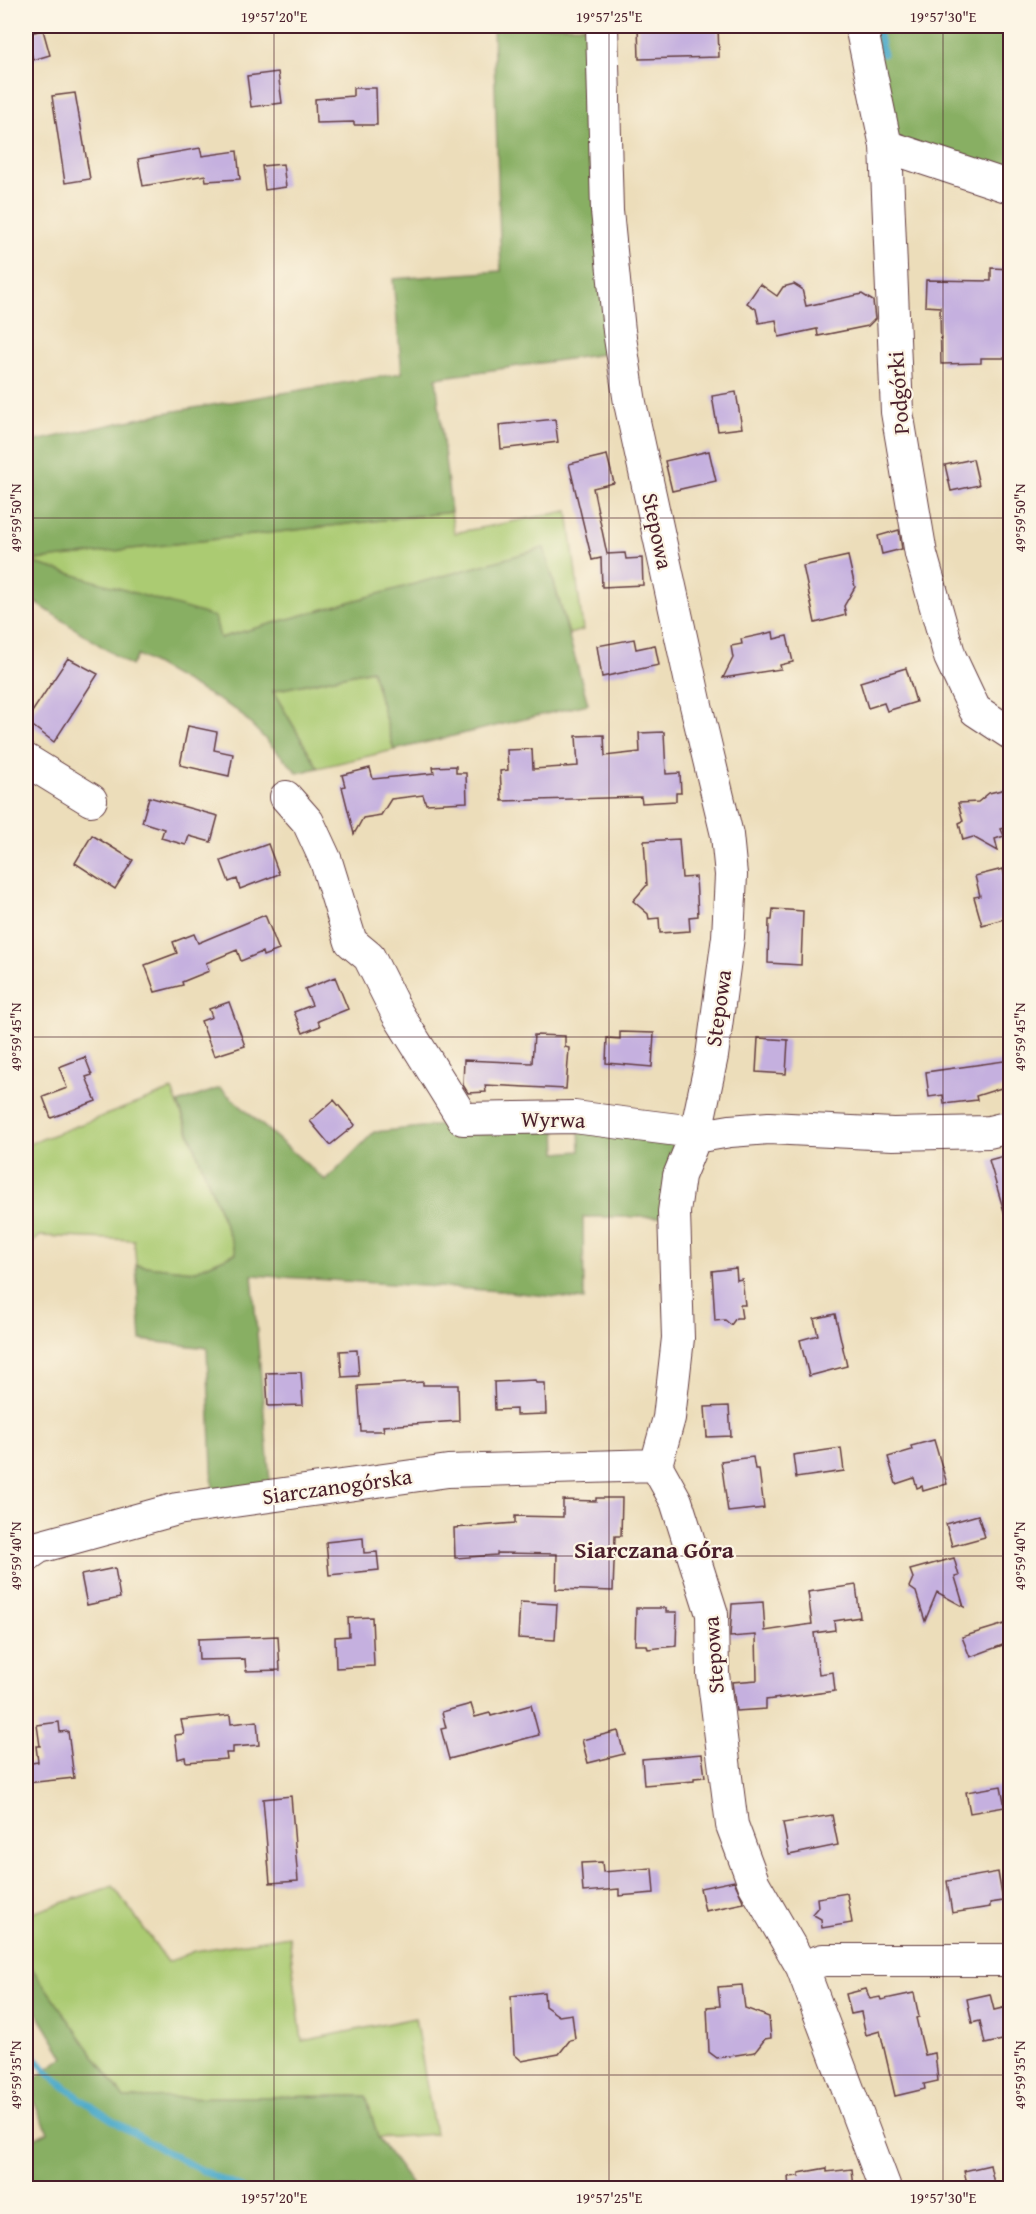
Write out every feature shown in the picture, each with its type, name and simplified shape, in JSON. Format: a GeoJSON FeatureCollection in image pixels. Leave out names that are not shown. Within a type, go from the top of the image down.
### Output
{"type":"FeatureCollection","features":[{"type":"Feature","properties":{"kind":"street","name":"Stepowa"},"geometry":{"type":"LineString","coordinates":[[602,26],[607,211],[625,372],[695,701],[727,835],[730,875],[728,937],[712,1056],[695,1137],[679,1176],[674,1212],[678,1338],[669,1418],[656,1465],[676,1501],[712,1614],[713,1674],[732,1825],[754,1884],[802,1967],[885,2188]]}},
{"type":"Feature","properties":{"kind":"street","name":"Podgórki"},"geometry":{"type":"LineString","coordinates":[[861,26],[886,146],[897,412],[921,554],[950,657],[975,710],[1011,733]]}},
{"type":"Feature","properties":{"kind":"street"},"geometry":{"type":"LineString","coordinates":[[886,146],[1011,187]]}},
{"type":"Feature","properties":{"kind":"street"},"geometry":{"type":"LineString","coordinates":[[26,760],[91,800]]}},
{"type":"Feature","properties":{"kind":"street","name":"Wyrwa"},"geometry":{"type":"LineString","coordinates":[[286,797],[308,822],[326,861],[351,942],[369,957],[396,1013],[463,1119],[574,1117],[678,1130],[695,1137],[769,1128],[893,1134],[989,1132],[1011,1127]]}},
{"type":"Feature","properties":{"kind":"street","name":"Siarczanogórska"},"geometry":{"type":"LineString","coordinates":[[26,1556],[39,1547],[177,1509],[448,1471],[656,1465]]}},
{"type":"Feature","properties":{"kind":"street"},"geometry":{"type":"LineString","coordinates":[[802,1967],[824,1960],[1011,1959]]}},
{"type":"Feature","properties":{"kind":"green space"},"geometry":{"type":"Polygon","coordinates":[[[493,26],[591,26],[610,353],[436,378],[451,512],[28,561],[215,617],[220,638],[544,548],[588,704],[394,750],[372,670],[273,691],[318,768],[298,773],[238,711],[138,655],[131,666],[26,596],[26,443],[164,413],[402,373],[393,279],[501,271],[493,26]]]}},
{"type":"Feature","properties":{"kind":"green space"},"geometry":{"type":"Polygon","coordinates":[[[868,26],[1010,26],[1010,179],[890,138],[868,26]]]}},
{"type":"Feature","properties":{"kind":"green space"},"geometry":{"type":"Polygon","coordinates":[[[568,511],[583,630],[569,634],[544,548],[220,638],[26,561],[451,512],[454,533],[568,511]]]}},
{"type":"Feature","properties":{"kind":"green space"},"geometry":{"type":"Polygon","coordinates":[[[372,670],[394,750],[318,768],[273,691],[372,670]]]}},
{"type":"Feature","properties":{"kind":"green space"},"geometry":{"type":"Polygon","coordinates":[[[220,1088],[326,1181],[374,1132],[452,1124],[556,1125],[557,1153],[580,1151],[579,1129],[683,1140],[664,1217],[583,1217],[584,1300],[500,1291],[252,1275],[270,1482],[213,1492],[207,1348],[141,1340],[136,1265],[194,1271],[236,1253],[178,1103],[220,1088]]]}},
{"type":"Feature","properties":{"kind":"green space"},"geometry":{"type":"Polygon","coordinates":[[[172,1090],[236,1253],[194,1271],[136,1265],[134,1240],[40,1236],[26,1248],[26,1145],[172,1090]]]}},
{"type":"Feature","properties":{"kind":"green space"},"geometry":{"type":"Polygon","coordinates":[[[113,1886],[168,1962],[195,1951],[289,1936],[302,2041],[415,2018],[435,2134],[378,2138],[366,2096],[124,2098],[26,1961],[26,1915],[113,1886]]]}},
{"type":"Feature","properties":{"kind":"green space"},"geometry":{"type":"Polygon","coordinates":[[[26,1960],[124,2098],[366,2096],[378,2138],[414,2188],[26,2188],[26,2143],[48,2132],[26,2085],[64,2057],[26,1995],[26,1960]]]}},
{"type":"Feature","properties":{"kind":"building"},"geometry":{"type":"Polygon","coordinates":[[[638,26],[718,26],[719,57],[639,59],[638,26]]]}},
{"type":"Feature","properties":{"kind":"building"},"geometry":{"type":"Polygon","coordinates":[[[43,30],[50,55],[33,60],[31,52],[26,53],[26,34],[43,30]]]}},
{"type":"Feature","properties":{"kind":"building"},"geometry":{"type":"Polygon","coordinates":[[[278,72],[282,103],[251,107],[247,76],[278,72]]]}},
{"type":"Feature","properties":{"kind":"building"},"geometry":{"type":"Polygon","coordinates":[[[353,88],[376,88],[377,125],[354,125],[354,122],[316,123],[315,99],[353,96],[353,88]]]}},
{"type":"Feature","properties":{"kind":"building"},"geometry":{"type":"Polygon","coordinates":[[[75,93],[90,179],[65,183],[52,96],[75,93]]]}},
{"type":"Feature","properties":{"kind":"building"},"geometry":{"type":"Polygon","coordinates":[[[200,148],[202,156],[237,151],[240,179],[206,181],[205,175],[143,186],[138,159],[200,148]]]}},
{"type":"Feature","properties":{"kind":"building"},"geometry":{"type":"Polygon","coordinates":[[[283,164],[286,187],[265,190],[262,166],[283,164]]]}},
{"type":"Feature","properties":{"kind":"building"},"geometry":{"type":"Polygon","coordinates":[[[991,268],[1011,269],[1011,358],[981,358],[981,363],[941,364],[940,307],[925,306],[926,280],[991,281],[991,268]]]}},
{"type":"Feature","properties":{"kind":"building"},"geometry":{"type":"Polygon","coordinates":[[[760,284],[777,296],[783,287],[794,284],[802,289],[806,306],[862,294],[873,301],[875,319],[868,326],[818,336],[817,329],[779,337],[776,320],[759,323],[756,309],[747,303],[760,284]]]}},
{"type":"Feature","properties":{"kind":"building"},"geometry":{"type":"Polygon","coordinates":[[[736,392],[742,428],[718,431],[712,396],[736,392]]]}},
{"type":"Feature","properties":{"kind":"building"},"geometry":{"type":"Polygon","coordinates":[[[555,419],[558,442],[501,449],[499,425],[555,419]]]}},
{"type":"Feature","properties":{"kind":"building"},"geometry":{"type":"Polygon","coordinates":[[[709,451],[716,481],[672,491],[665,461],[709,451]]]}},
{"type":"Feature","properties":{"kind":"building"},"geometry":{"type":"Polygon","coordinates":[[[607,455],[614,483],[593,488],[607,554],[625,553],[626,559],[642,558],[643,585],[602,587],[601,558],[592,560],[569,464],[607,455]]]}},
{"type":"Feature","properties":{"kind":"building"},"geometry":{"type":"Polygon","coordinates":[[[973,459],[979,485],[951,491],[945,465],[973,459]]]}},
{"type":"Feature","properties":{"kind":"building"},"geometry":{"type":"Polygon","coordinates":[[[899,530],[902,549],[882,554],[878,536],[899,530]]]}},
{"type":"Feature","properties":{"kind":"building"},"geometry":{"type":"Polygon","coordinates":[[[848,556],[855,587],[844,606],[846,615],[815,623],[803,566],[848,556]]]}},
{"type":"Feature","properties":{"kind":"building"},"geometry":{"type":"Polygon","coordinates":[[[773,632],[774,639],[787,636],[793,662],[780,665],[781,669],[723,678],[733,658],[731,646],[742,644],[741,639],[773,632]]]}},
{"type":"Feature","properties":{"kind":"building"},"geometry":{"type":"Polygon","coordinates":[[[634,639],[636,649],[655,645],[659,665],[602,677],[597,646],[634,639]]]}},
{"type":"Feature","properties":{"kind":"building"},"geometry":{"type":"Polygon","coordinates":[[[68,658],[98,674],[54,742],[26,721],[68,658]]]}},
{"type":"Feature","properties":{"kind":"building"},"geometry":{"type":"Polygon","coordinates":[[[906,668],[916,702],[887,711],[884,703],[868,708],[860,682],[906,668]]]}},
{"type":"Feature","properties":{"kind":"building"},"geometry":{"type":"Polygon","coordinates":[[[188,726],[217,732],[214,750],[233,754],[229,776],[180,765],[188,726]]]}},
{"type":"Feature","properties":{"kind":"building"},"geometry":{"type":"Polygon","coordinates":[[[664,732],[666,774],[680,773],[681,793],[676,793],[676,801],[642,803],[641,797],[502,801],[500,771],[508,770],[507,750],[532,749],[533,769],[578,766],[576,736],[604,735],[605,756],[640,752],[639,733],[664,732]]]}},
{"type":"Feature","properties":{"kind":"building"},"geometry":{"type":"Polygon","coordinates":[[[456,766],[456,773],[466,773],[467,802],[426,804],[423,795],[391,799],[381,815],[363,818],[354,834],[342,787],[345,786],[342,775],[370,768],[373,779],[434,773],[433,767],[456,766]]]}},
{"type":"Feature","properties":{"kind":"building"},"geometry":{"type":"Polygon","coordinates":[[[1006,789],[1011,804],[1011,826],[1001,829],[1004,836],[995,839],[998,851],[973,837],[963,840],[959,823],[963,821],[958,803],[978,802],[989,793],[1006,789]]]}},
{"type":"Feature","properties":{"kind":"building"},"geometry":{"type":"Polygon","coordinates":[[[149,797],[218,816],[211,842],[189,836],[186,845],[161,838],[164,829],[142,822],[149,797]]]}},
{"type":"Feature","properties":{"kind":"building"},"geometry":{"type":"Polygon","coordinates":[[[92,835],[133,860],[115,889],[75,863],[92,835]]]}},
{"type":"Feature","properties":{"kind":"building"},"geometry":{"type":"Polygon","coordinates":[[[679,839],[682,878],[696,877],[698,916],[689,917],[690,931],[660,933],[659,918],[649,919],[648,914],[633,901],[647,885],[644,841],[679,839]]]}},
{"type":"Feature","properties":{"kind":"building"},"geometry":{"type":"Polygon","coordinates":[[[268,844],[279,874],[240,889],[237,879],[229,882],[221,861],[268,844]]]}},
{"type":"Feature","properties":{"kind":"building"},"geometry":{"type":"Polygon","coordinates":[[[1003,869],[1011,899],[1011,917],[982,925],[974,897],[980,896],[975,876],[1003,869]]]}},
{"type":"Feature","properties":{"kind":"building"},"geometry":{"type":"Polygon","coordinates":[[[773,909],[803,911],[801,965],[768,963],[769,920],[772,920],[773,909]]]}},
{"type":"Feature","properties":{"kind":"building"},"geometry":{"type":"Polygon","coordinates":[[[265,915],[279,950],[263,956],[262,952],[241,961],[237,950],[206,963],[209,971],[182,982],[183,985],[155,992],[145,965],[177,953],[173,942],[194,934],[198,943],[265,915]]]}},
{"type":"Feature","properties":{"kind":"building"},"geometry":{"type":"Polygon","coordinates":[[[335,977],[348,1009],[318,1021],[320,1026],[303,1033],[294,1012],[312,1005],[305,989],[335,977]]]}},
{"type":"Feature","properties":{"kind":"building"},"geometry":{"type":"Polygon","coordinates":[[[229,1002],[245,1046],[214,1056],[201,1021],[212,1017],[209,1009],[229,1002]]]}},
{"type":"Feature","properties":{"kind":"building"},"geometry":{"type":"Polygon","coordinates":[[[620,1032],[654,1033],[652,1067],[606,1063],[607,1038],[620,1039],[620,1032]]]}},
{"type":"Feature","properties":{"kind":"building"},"geometry":{"type":"Polygon","coordinates":[[[534,1035],[565,1036],[565,1047],[569,1048],[566,1089],[485,1085],[486,1092],[468,1093],[463,1085],[464,1060],[532,1063],[534,1035]]]}},
{"type":"Feature","properties":{"kind":"building"},"geometry":{"type":"Polygon","coordinates":[[[758,1038],[788,1040],[786,1074],[756,1072],[758,1038]]]}},
{"type":"Feature","properties":{"kind":"building"},"geometry":{"type":"Polygon","coordinates":[[[85,1057],[92,1075],[86,1077],[96,1101],[51,1118],[43,1097],[67,1088],[59,1067],[85,1057]]]}},
{"type":"Feature","properties":{"kind":"building"},"geometry":{"type":"Polygon","coordinates":[[[1011,1060],[1011,1085],[976,1096],[977,1100],[944,1104],[943,1095],[929,1097],[926,1072],[1011,1060]]]}},
{"type":"Feature","properties":{"kind":"building"},"geometry":{"type":"Polygon","coordinates":[[[334,1100],[355,1125],[330,1145],[310,1121],[334,1100]]]}},
{"type":"Feature","properties":{"kind":"building"},"geometry":{"type":"Polygon","coordinates":[[[1011,1154],[1011,1214],[1005,1215],[989,1160],[1011,1154]]]}},
{"type":"Feature","properties":{"kind":"building"},"geometry":{"type":"Polygon","coordinates":[[[736,1268],[737,1280],[742,1279],[745,1305],[740,1305],[742,1318],[736,1318],[731,1325],[725,1320],[715,1321],[712,1271],[736,1268]]]}},
{"type":"Feature","properties":{"kind":"building"},"geometry":{"type":"Polygon","coordinates":[[[835,1314],[847,1366],[809,1376],[800,1340],[818,1335],[814,1319],[835,1314]]]}},
{"type":"Feature","properties":{"kind":"building"},"geometry":{"type":"Polygon","coordinates":[[[357,1350],[359,1376],[342,1377],[340,1351],[357,1350]]]}},
{"type":"Feature","properties":{"kind":"building"},"geometry":{"type":"Polygon","coordinates":[[[301,1372],[303,1405],[268,1406],[266,1373],[301,1372]]]}},
{"type":"Feature","properties":{"kind":"building"},"geometry":{"type":"Polygon","coordinates":[[[535,1380],[536,1383],[545,1383],[546,1414],[516,1415],[516,1409],[495,1410],[494,1382],[535,1380]]]}},
{"type":"Feature","properties":{"kind":"building"},"geometry":{"type":"Polygon","coordinates":[[[423,1382],[423,1385],[458,1385],[459,1421],[383,1426],[384,1431],[361,1431],[358,1386],[423,1382]]]}},
{"type":"Feature","properties":{"kind":"building"},"geometry":{"type":"Polygon","coordinates":[[[729,1406],[731,1436],[707,1437],[705,1407],[729,1406]]]}},
{"type":"Feature","properties":{"kind":"building"},"geometry":{"type":"Polygon","coordinates":[[[934,1440],[947,1484],[923,1491],[922,1486],[917,1488],[914,1478],[896,1484],[888,1457],[912,1450],[911,1446],[934,1440]]]}},
{"type":"Feature","properties":{"kind":"building"},"geometry":{"type":"Polygon","coordinates":[[[841,1448],[844,1471],[796,1478],[793,1455],[841,1448]]]}},
{"type":"Feature","properties":{"kind":"building"},"geometry":{"type":"Polygon","coordinates":[[[753,1457],[755,1469],[759,1469],[764,1508],[728,1512],[721,1461],[753,1457]]]}},
{"type":"Feature","properties":{"kind":"building"},"geometry":{"type":"Polygon","coordinates":[[[596,1498],[622,1498],[621,1536],[615,1536],[613,1591],[556,1589],[557,1554],[497,1553],[497,1555],[455,1558],[454,1528],[515,1523],[515,1516],[563,1517],[563,1500],[596,1501],[596,1498]]]}},
{"type":"Feature","properties":{"kind":"building"},"geometry":{"type":"Polygon","coordinates":[[[978,1515],[985,1537],[952,1546],[946,1524],[978,1515]]]}},
{"type":"Feature","properties":{"kind":"building"},"geometry":{"type":"Polygon","coordinates":[[[363,1538],[364,1553],[377,1552],[379,1570],[329,1575],[326,1542],[363,1538]]]}},
{"type":"Feature","properties":{"kind":"building"},"geometry":{"type":"Polygon","coordinates":[[[954,1558],[959,1576],[955,1577],[964,1607],[937,1592],[925,1621],[916,1592],[909,1587],[913,1578],[910,1570],[954,1558]]]}},
{"type":"Feature","properties":{"kind":"building"},"geometry":{"type":"Polygon","coordinates":[[[115,1568],[120,1598],[87,1605],[81,1575],[115,1568]]]}},
{"type":"Feature","properties":{"kind":"building"},"geometry":{"type":"Polygon","coordinates":[[[856,1585],[860,1617],[834,1621],[835,1630],[814,1633],[819,1674],[833,1672],[835,1691],[766,1700],[766,1709],[736,1711],[732,1682],[757,1680],[756,1635],[730,1637],[732,1604],[763,1602],[765,1631],[812,1624],[808,1592],[856,1585]]]}},
{"type":"Feature","properties":{"kind":"building"},"geometry":{"type":"Polygon","coordinates":[[[520,1602],[557,1604],[555,1640],[518,1638],[520,1602]]]}},
{"type":"Feature","properties":{"kind":"building"},"geometry":{"type":"Polygon","coordinates":[[[636,1608],[666,1608],[666,1612],[677,1612],[676,1646],[648,1649],[647,1645],[635,1645],[636,1608]]]}},
{"type":"Feature","properties":{"kind":"building"},"geometry":{"type":"Polygon","coordinates":[[[372,1617],[374,1666],[336,1668],[335,1637],[349,1636],[348,1618],[372,1617]]]}},
{"type":"Feature","properties":{"kind":"building"},"geometry":{"type":"Polygon","coordinates":[[[1011,1622],[1011,1642],[970,1657],[962,1637],[1011,1622]]]}},
{"type":"Feature","properties":{"kind":"building"},"geometry":{"type":"Polygon","coordinates":[[[278,1636],[280,1670],[246,1671],[245,1659],[199,1660],[198,1639],[278,1636]]]}},
{"type":"Feature","properties":{"kind":"building"},"geometry":{"type":"Polygon","coordinates":[[[471,1704],[475,1717],[490,1713],[491,1716],[531,1705],[539,1735],[449,1759],[441,1729],[446,1728],[442,1712],[471,1704]]]}},
{"type":"Feature","properties":{"kind":"building"},"geometry":{"type":"Polygon","coordinates":[[[230,1715],[231,1724],[257,1721],[259,1745],[233,1747],[233,1753],[226,1753],[227,1759],[186,1762],[185,1757],[178,1759],[175,1735],[184,1734],[181,1720],[230,1715]]]}},
{"type":"Feature","properties":{"kind":"building"},"geometry":{"type":"Polygon","coordinates":[[[59,1722],[60,1732],[68,1731],[74,1778],[27,1783],[26,1764],[38,1762],[36,1746],[40,1746],[37,1725],[59,1722]]]}},
{"type":"Feature","properties":{"kind":"building"},"geometry":{"type":"Polygon","coordinates":[[[618,1731],[624,1754],[588,1763],[582,1740],[618,1731]]]}},
{"type":"Feature","properties":{"kind":"building"},"geometry":{"type":"Polygon","coordinates":[[[702,1754],[705,1777],[694,1778],[694,1781],[644,1785],[642,1759],[702,1754]]]}},
{"type":"Feature","properties":{"kind":"building"},"geometry":{"type":"Polygon","coordinates":[[[1001,1786],[1005,1807],[970,1813],[966,1792],[1001,1786]]]}},
{"type":"Feature","properties":{"kind":"building"},"geometry":{"type":"Polygon","coordinates":[[[291,1796],[298,1881],[270,1883],[263,1799],[291,1796]]]}},
{"type":"Feature","properties":{"kind":"building"},"geometry":{"type":"Polygon","coordinates":[[[832,1815],[838,1845],[789,1855],[783,1823],[832,1815]]]}},
{"type":"Feature","properties":{"kind":"building"},"geometry":{"type":"Polygon","coordinates":[[[602,1862],[603,1872],[652,1868],[654,1893],[619,1896],[619,1889],[583,1892],[581,1863],[602,1862]]]}},
{"type":"Feature","properties":{"kind":"building"},"geometry":{"type":"Polygon","coordinates":[[[998,1872],[1003,1901],[990,1903],[990,1907],[952,1913],[947,1881],[998,1872]]]}},
{"type":"Feature","properties":{"kind":"building"},"geometry":{"type":"Polygon","coordinates":[[[734,1881],[744,1903],[705,1911],[700,1888],[734,1881]]]}},
{"type":"Feature","properties":{"kind":"building"},"geometry":{"type":"Polygon","coordinates":[[[847,1893],[852,1923],[822,1928],[821,1919],[812,1914],[818,1907],[817,1898],[847,1893]]]}},
{"type":"Feature","properties":{"kind":"building"},"geometry":{"type":"Polygon","coordinates":[[[742,1985],[745,2008],[769,2017],[771,2038],[765,2039],[755,2052],[717,2058],[709,2052],[707,2007],[720,2006],[718,1987],[742,1985]]]}},
{"type":"Feature","properties":{"kind":"building"},"geometry":{"type":"Polygon","coordinates":[[[866,1989],[870,1999],[880,1997],[881,2000],[914,1993],[919,2017],[916,2018],[925,2055],[935,2053],[938,2081],[924,2084],[925,2089],[895,2096],[880,2031],[866,2035],[861,2012],[851,2014],[846,1994],[866,1989]]]}},
{"type":"Feature","properties":{"kind":"building"},"geometry":{"type":"Polygon","coordinates":[[[544,1992],[545,2006],[559,2016],[572,2014],[575,2039],[570,2040],[559,2054],[522,2061],[514,2054],[511,1996],[544,1992]]]}},
{"type":"Feature","properties":{"kind":"building"},"geometry":{"type":"Polygon","coordinates":[[[990,1994],[994,2010],[1011,2006],[1011,2038],[985,2044],[980,2021],[972,2023],[967,1999],[990,1994]]]}},
{"type":"Feature","properties":{"kind":"building"},"geometry":{"type":"Polygon","coordinates":[[[990,2165],[995,2188],[968,2188],[964,2171],[990,2165]]]}},
{"type":"Feature","properties":{"kind":"building"},"geometry":{"type":"Polygon","coordinates":[[[827,2168],[827,2172],[852,2169],[854,2188],[789,2188],[788,2177],[827,2168]]]}},
{"type":"Feature","properties":{"kind":"waterway"},"geometry":{"type":"LineString","coordinates":[[877,26],[883,54]]}},
{"type":"Feature","properties":{"kind":"waterway"},"geometry":{"type":"LineString","coordinates":[[26,2024],[33,2055],[71,2091],[130,2131],[192,2166],[242,2188]]}},
{"type":"Feature","properties":{"kind":"district","name":"Siarczana Góra"},"geometry":{"type":"Point","coordinates":[654,1549]}}]}
